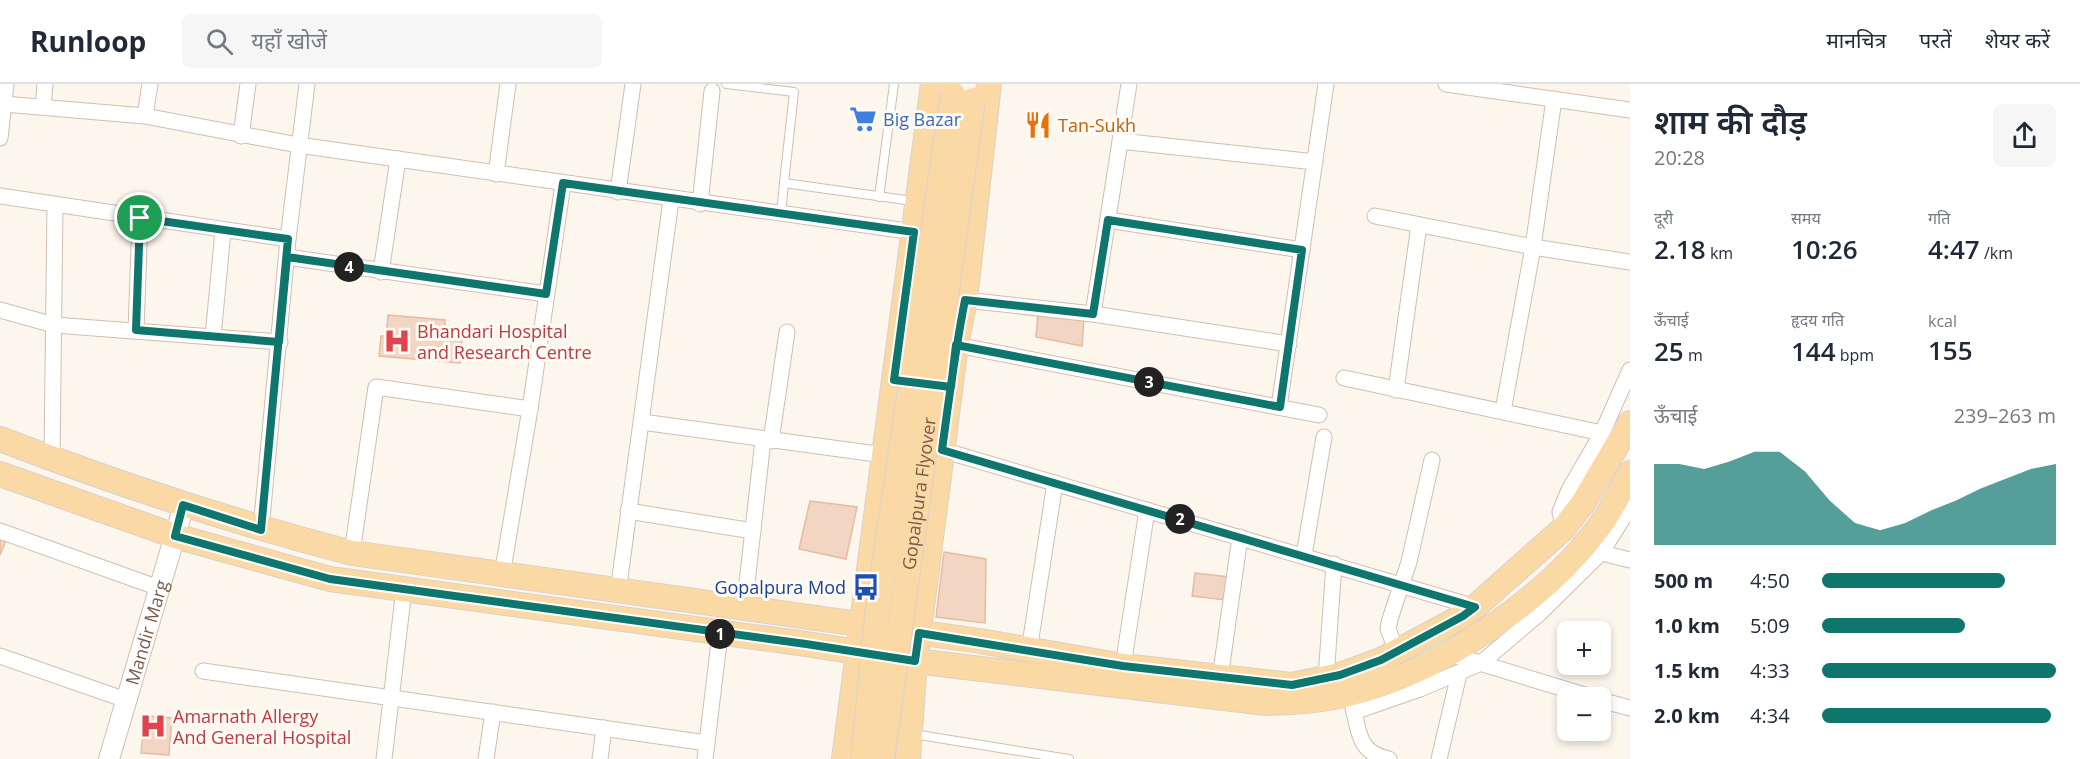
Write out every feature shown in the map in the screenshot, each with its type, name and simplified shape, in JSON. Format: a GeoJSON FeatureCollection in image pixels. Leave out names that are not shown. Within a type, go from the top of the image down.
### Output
{"type":"FeatureCollection","features":[{"type":"Feature","properties":{"kind":"main road"},"geometry":{"type":"LineString","coordinates":[[844,759],[918,202],[963,88]]}},
{"type":"Feature","properties":{"kind":"main road"},"geometry":{"type":"LineString","coordinates":[[908,759],[915,661],[956,345],[965,300],[963,88]]}},
{"type":"Feature","properties":{"kind":"main road","name":"Gopalpura Flyover"},"geometry":{"type":"LineString","coordinates":[[862,759],[877,615],[963,88]]}},
{"type":"Feature","properties":{"kind":"main road","name":"Gopalpura Flyover"},"geometry":{"type":"LineString","coordinates":[[882,759],[963,88]]}},
{"type":"Feature","properties":{"kind":"main road"},"geometry":{"type":"LineString","coordinates":[[894,380],[951,387]]}},
{"type":"Feature","properties":{"kind":"main road"},"geometry":{"type":"LineString","coordinates":[[0,439],[183,505],[261,530],[352,553],[744,610],[861,624],[1123,666],[1292,685],[1326,678],[1397,652],[1475,607],[1564,528],[1583,503],[1630,423]]}},
{"type":"Feature","properties":{"kind":"main road"},"geometry":{"type":"LineString","coordinates":[[0,474],[175,536],[330,579],[915,661],[1266,704],[1352,703],[1385,683],[1453,664],[1521,608],[1568,564],[1592,550],[1602,523],[1630,473]]}},
{"type":"Feature","properties":{"kind":"street"},"geometry":{"type":"LineString","coordinates":[[0,138],[6,84]]}},
{"type":"Feature","properties":{"kind":"street"},"geometry":{"type":"LineString","coordinates":[[43,107],[45,84]]}},
{"type":"Feature","properties":{"kind":"street"},"geometry":{"type":"LineString","coordinates":[[145,116],[150,84]]}},
{"type":"Feature","properties":{"kind":"street"},"geometry":{"type":"LineString","coordinates":[[241,135],[248,84]]}},
{"type":"Feature","properties":{"kind":"street"},"geometry":{"type":"LineString","coordinates":[[261,530],[288,239],[307,84]]}},
{"type":"Feature","properties":{"kind":"street"},"geometry":{"type":"LineString","coordinates":[[496,174],[508,84]]}},
{"type":"Feature","properties":{"kind":"street"},"geometry":{"type":"LineString","coordinates":[[618,192],[633,84]]}},
{"type":"Feature","properties":{"kind":"street"},"geometry":{"type":"LineString","coordinates":[[1093,314],[1129,84]]}},
{"type":"Feature","properties":{"kind":"street"},"geometry":{"type":"LineString","coordinates":[[1280,407],[1326,84]]}},
{"type":"Feature","properties":{"kind":"street"},"geometry":{"type":"LineString","coordinates":[[1446,84],[1630,110]]}},
{"type":"Feature","properties":{"kind":"street"},"geometry":{"type":"LineString","coordinates":[[700,204],[712,88]]}},
{"type":"Feature","properties":{"kind":"street"},"geometry":{"type":"LineString","coordinates":[[1503,411],[1533,247],[1554,99]]}},
{"type":"Feature","properties":{"kind":"street"},"geometry":{"type":"LineString","coordinates":[[4,104],[145,116],[298,145],[671,200],[914,232]]}},
{"type":"Feature","properties":{"kind":"street"},"geometry":{"type":"LineString","coordinates":[[1120,141],[1315,162]]}},
{"type":"Feature","properties":{"kind":"street"},"geometry":{"type":"LineString","coordinates":[[381,272],[398,159]]}},
{"type":"Feature","properties":{"kind":"street"},"geometry":{"type":"LineString","coordinates":[[501,574],[530,409],[563,183]]}},
{"type":"Feature","properties":{"kind":"street"},"geometry":{"type":"LineString","coordinates":[[0,196],[288,239]]}},
{"type":"Feature","properties":{"kind":"street"},"geometry":{"type":"LineString","coordinates":[[618,592],[671,200]]}},
{"type":"Feature","properties":{"kind":"street"},"geometry":{"type":"LineString","coordinates":[[52,459],[55,205]]}},
{"type":"Feature","properties":{"kind":"street"},"geometry":{"type":"LineString","coordinates":[[1375,216],[1533,247],[1630,262]]}},
{"type":"Feature","properties":{"kind":"street"},"geometry":{"type":"LineString","coordinates":[[136,330],[140,218]]}},
{"type":"Feature","properties":{"kind":"street"},"geometry":{"type":"LineString","coordinates":[[1108,220],[1302,250]]}},
{"type":"Feature","properties":{"kind":"street"},"geometry":{"type":"LineString","coordinates":[[1396,390],[1419,225]]}},
{"type":"Feature","properties":{"kind":"street"},"geometry":{"type":"LineString","coordinates":[[213,337],[224,231]]}},
{"type":"Feature","properties":{"kind":"street"},"geometry":{"type":"LineString","coordinates":[[287,257],[546,294]]}},
{"type":"Feature","properties":{"kind":"street"},"geometry":{"type":"LineString","coordinates":[[965,300],[1093,314],[1288,344]]}},
{"type":"Feature","properties":{"kind":"street"},"geometry":{"type":"LineString","coordinates":[[0,310],[54,326],[136,330],[279,342]]}},
{"type":"Feature","properties":{"kind":"street"},"geometry":{"type":"LineString","coordinates":[[744,610],[753,531],[787,332]]}},
{"type":"Feature","properties":{"kind":"street"},"geometry":{"type":"LineString","coordinates":[[956,345],[1319,415]]}},
{"type":"Feature","properties":{"kind":"street"},"geometry":{"type":"LineString","coordinates":[[1564,528],[1560,513],[1567,495],[1602,433],[1630,370]]}},
{"type":"Feature","properties":{"kind":"street"},"geometry":{"type":"LineString","coordinates":[[1344,378],[1602,433]]}},
{"type":"Feature","properties":{"kind":"street"},"geometry":{"type":"LineString","coordinates":[[352,553],[376,387],[530,409]]}},
{"type":"Feature","properties":{"kind":"street"},"geometry":{"type":"LineString","coordinates":[[642,422],[767,441],[884,455]]}},
{"type":"Feature","properties":{"kind":"street"},"geometry":{"type":"LineString","coordinates":[[1304,555],[1324,437]]}},
{"type":"Feature","properties":{"kind":"street"},"geometry":{"type":"LineString","coordinates":[[942,450],[1475,607]]}},
{"type":"Feature","properties":{"kind":"street"},"geometry":{"type":"LineString","coordinates":[[1397,652],[1389,629],[1390,619],[1403,585],[1432,460]]}},
{"type":"Feature","properties":{"kind":"street"},"geometry":{"type":"LineString","coordinates":[[1029,651],[1055,483]]}},
{"type":"Feature","properties":{"kind":"street","name":"Mandir Marg"},"geometry":{"type":"LineString","coordinates":[[110,759],[183,505]]}},
{"type":"Feature","properties":{"kind":"street"},"geometry":{"type":"LineString","coordinates":[[1453,664],[1481,663],[1539,614],[1630,507]]}},
{"type":"Feature","properties":{"kind":"street"},"geometry":{"type":"LineString","coordinates":[[1123,666],[1147,510]]}},
{"type":"Feature","properties":{"kind":"street"},"geometry":{"type":"LineString","coordinates":[[628,511],[753,531]]}},
{"type":"Feature","properties":{"kind":"street"},"geometry":{"type":"LineString","coordinates":[[0,531],[159,588]]}},
{"type":"Feature","properties":{"kind":"street"},"geometry":{"type":"LineString","coordinates":[[1220,678],[1240,537]]}},
{"type":"Feature","properties":{"kind":"street"},"geometry":{"type":"LineString","coordinates":[[1592,550],[1630,560]]}},
{"type":"Feature","properties":{"kind":"street"},"geometry":{"type":"LineString","coordinates":[[1326,678],[1334,564]]}},
{"type":"Feature","properties":{"kind":"street"},"geometry":{"type":"LineString","coordinates":[[384,759],[404,589]]}},
{"type":"Feature","properties":{"kind":"street"},"geometry":{"type":"LineString","coordinates":[[705,759],[720,634]]}},
{"type":"Feature","properties":{"kind":"street"},"geometry":{"type":"LineString","coordinates":[[0,658],[126,700]]}},
{"type":"Feature","properties":{"kind":"street"},"geometry":{"type":"LineString","coordinates":[[1453,664],[1481,663],[1558,687]]}},
{"type":"Feature","properties":{"kind":"street"},"geometry":{"type":"LineString","coordinates":[[1439,759],[1453,664]]}},
{"type":"Feature","properties":{"kind":"street"},"geometry":{"type":"LineString","coordinates":[[203,671],[707,743]]}},
{"type":"Feature","properties":{"kind":"street"},"geometry":{"type":"LineString","coordinates":[[1352,703],[1363,747],[1370,753],[1389,759]]}},
{"type":"Feature","properties":{"kind":"street"},"geometry":{"type":"LineString","coordinates":[[1611,703],[1630,708]]}},
{"type":"Feature","properties":{"kind":"street"},"geometry":{"type":"LineString","coordinates":[[486,759],[493,712]]}},
{"type":"Feature","properties":{"kind":"street"},"geometry":{"type":"LineString","coordinates":[[600,759],[604,728]]}},
{"type":"Feature","properties":{"kind":"lane"},"geometry":{"type":"LineString","coordinates":[[726,84],[794,92],[781,214]]}},
{"type":"Feature","properties":{"kind":"lane"},"geometry":{"type":"LineString","coordinates":[[879,197],[894,84]]}},
{"type":"Feature","properties":{"kind":"lane"},"geometry":{"type":"LineString","coordinates":[[784,183],[918,202]]}},
{"type":"Feature","properties":{"kind":"lane"},"geometry":{"type":"LineString","coordinates":[[911,734],[1069,759]]}},
{"type":"Feature","properties":{"kind":"building"},"geometry":{"type":"Polygon","coordinates":[[[1038,313],[1084,317],[1082,346],[1036,337],[1038,313]]]}},
{"type":"Feature","properties":{"kind":"building"},"geometry":{"type":"Polygon","coordinates":[[[388,315],[445,320],[445,326],[463,328],[460,363],[379,356],[381,336],[386,336],[388,315]]]}},
{"type":"Feature","properties":{"kind":"building"},"geometry":{"type":"Polygon","coordinates":[[[810,501],[857,507],[846,559],[799,549],[810,501]]]}},
{"type":"Feature","properties":{"kind":"building"},"geometry":{"type":"Polygon","coordinates":[[[0,535],[7,538],[0,555],[0,535]]]}},
{"type":"Feature","properties":{"kind":"building"},"geometry":{"type":"Polygon","coordinates":[[[944,552],[986,559],[985,623],[936,617],[944,552]]]}},
{"type":"Feature","properties":{"kind":"building"},"geometry":{"type":"Polygon","coordinates":[[[1195,573],[1229,577],[1226,600],[1192,596],[1195,573]]]}},
{"type":"Feature","properties":{"kind":"building"},"geometry":{"type":"Polygon","coordinates":[[[148,716],[172,718],[169,755],[141,753],[143,732],[147,732],[148,716]]]}},
{"type":"Feature","properties":{"kind":"place","name":"Big Bazar"},"geometry":{"type":"Point","coordinates":[863,119]}},
{"type":"Feature","properties":{"kind":"place","name":"Tan-Sukh"},"geometry":{"type":"Point","coordinates":[1038,125]}},
{"type":"Feature","properties":{"kind":"place","name":"Bhandari Hospital and Research Centre"},"geometry":{"type":"Point","coordinates":[397,341]}},
{"type":"Feature","properties":{"kind":"place","name":"Gopalpura Mod"},"geometry":{"type":"Point","coordinates":[866,587]}},
{"type":"Feature","properties":{"kind":"place","name":"Amarnath Allergy And General Hospital"},"geometry":{"type":"Point","coordinates":[153,726]}},
{"type":"Feature","properties":{"kind":"route"},"geometry":{"type":"LineString","coordinates":[[140,218],[136,330],[279,342],[287,257],[546,294],[563,183],[671,200],[914,232],[894,380],[951,387],[956,345],[1280,407],[1302,250],[1108,220],[1093,314],[965,300],[956,345],[951,387],[942,450],[1475,607],[1463,616],[1381,660],[1340,675],[1292,685],[1123,666],[980,641],[919,633],[915,661],[330,579],[175,536],[183,505],[261,530],[279,342],[287,257],[288,239],[140,218]]}}]}
